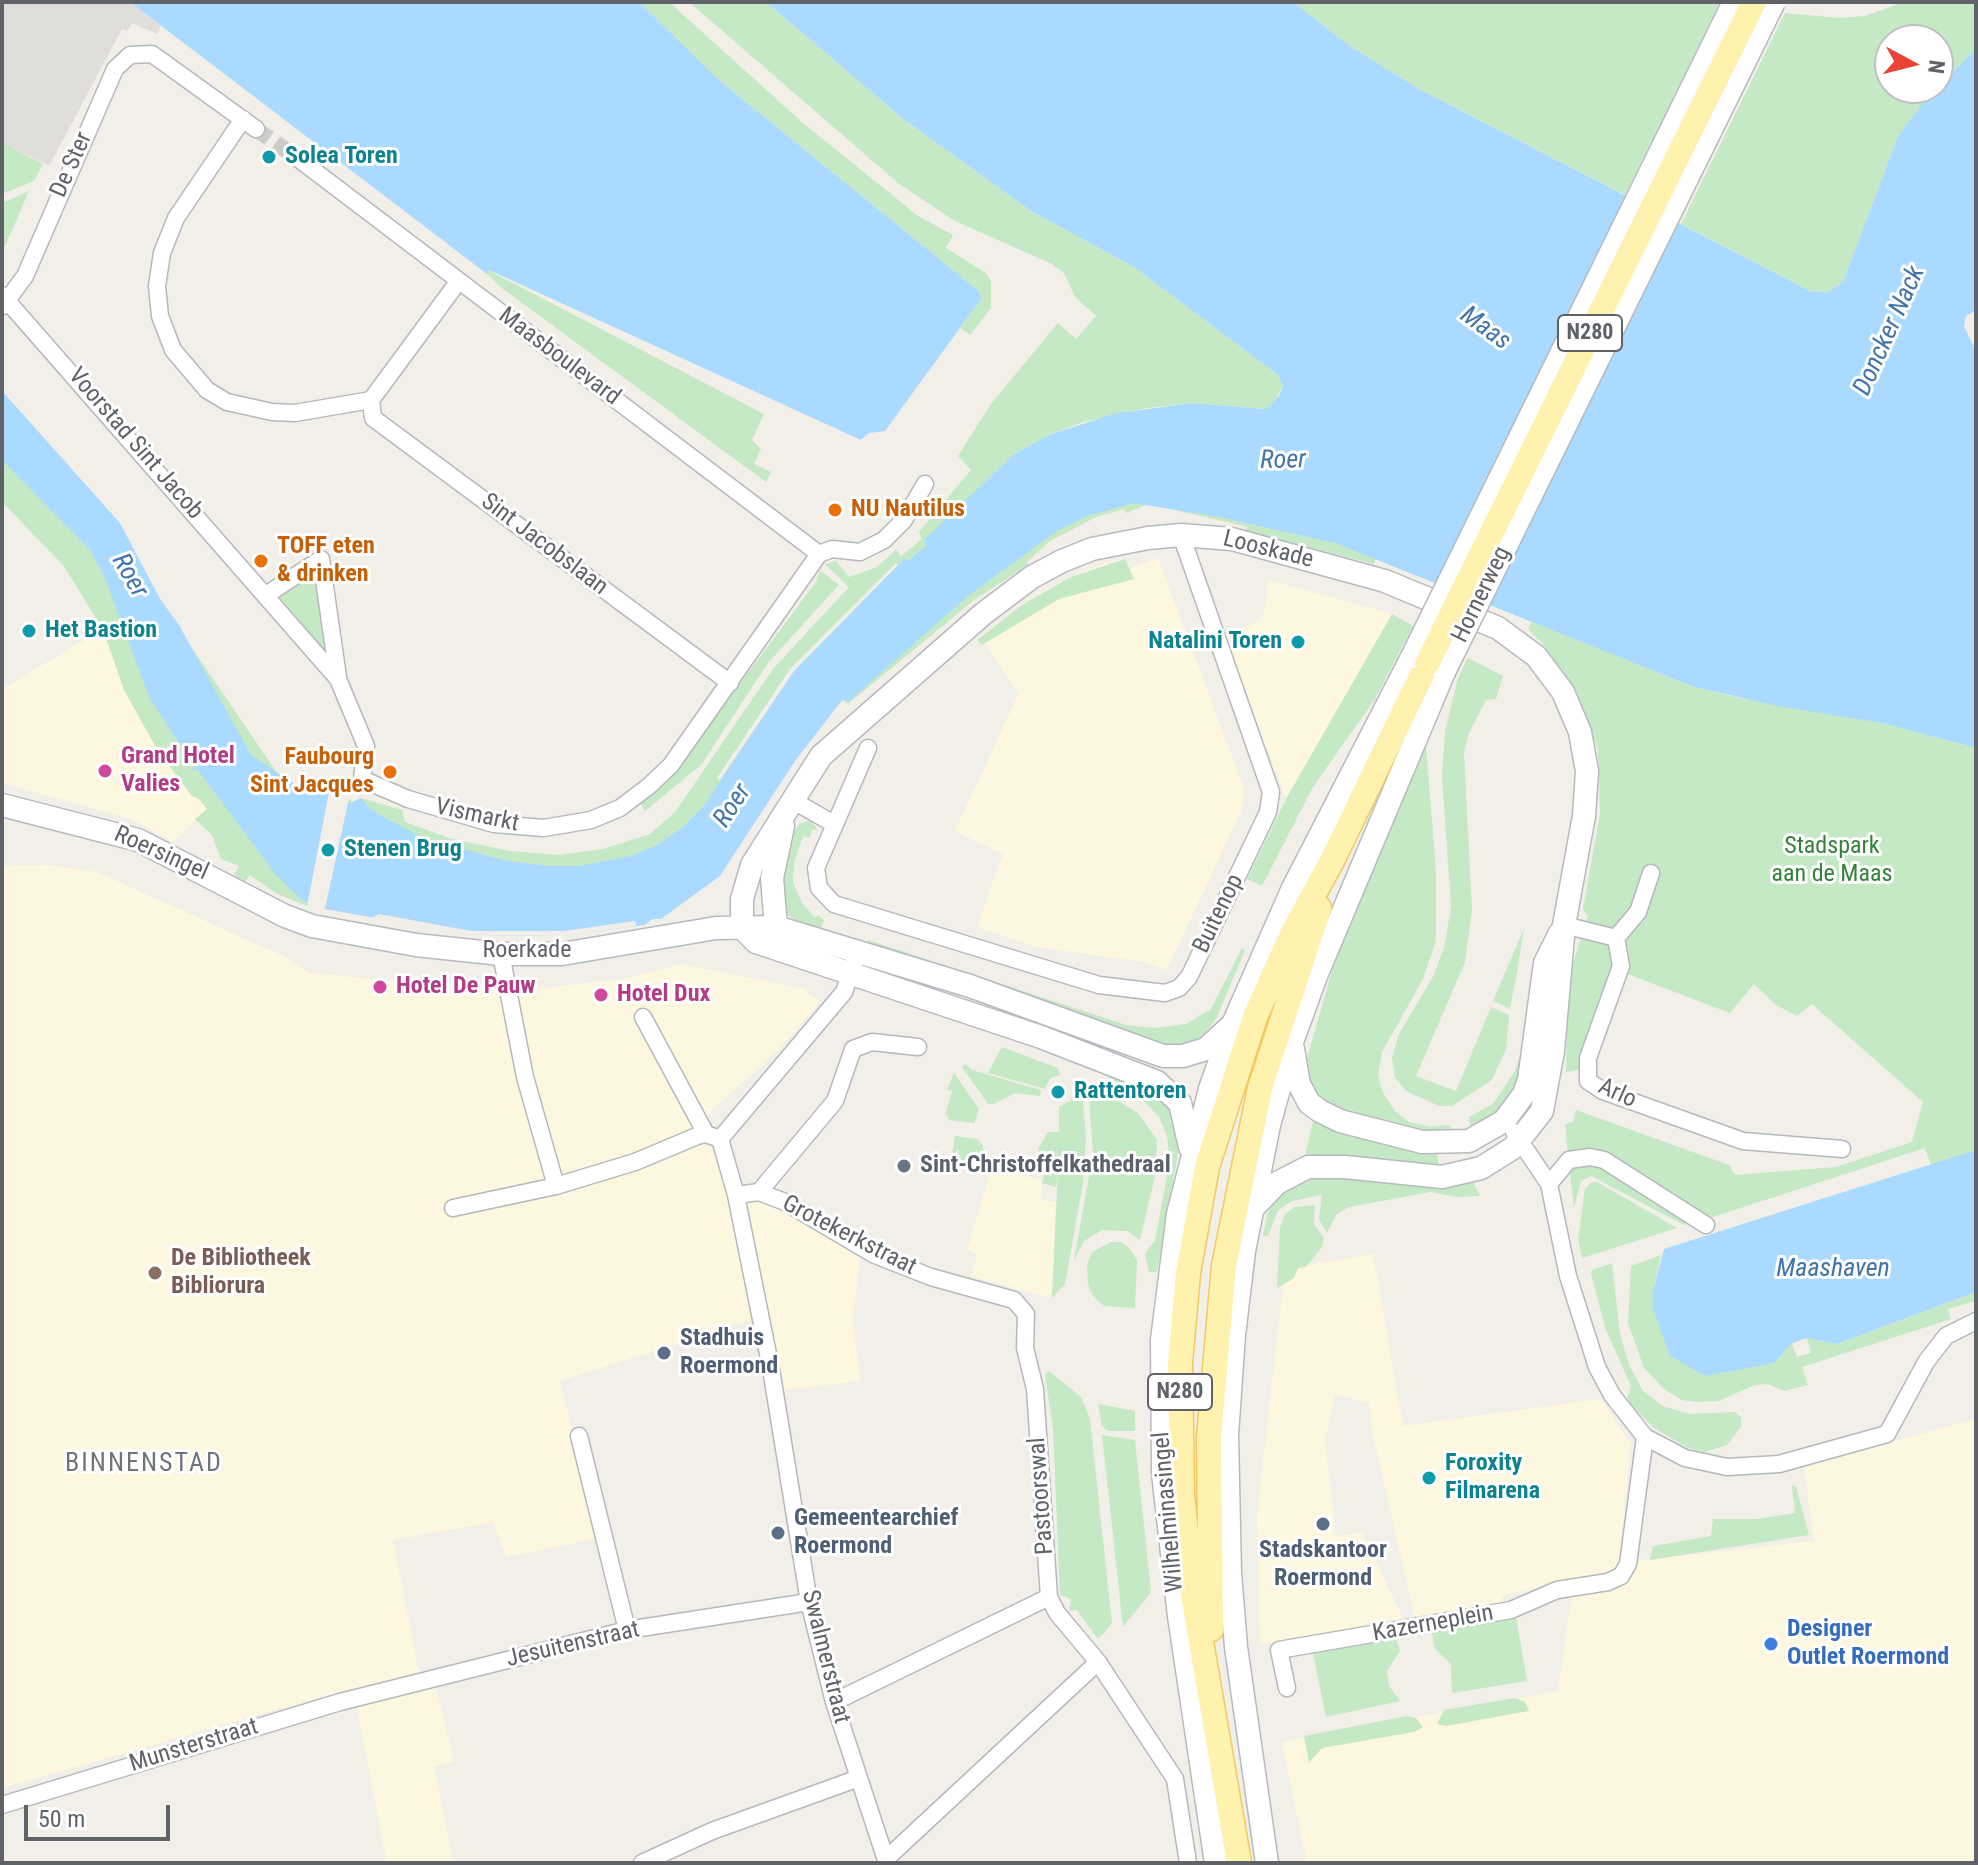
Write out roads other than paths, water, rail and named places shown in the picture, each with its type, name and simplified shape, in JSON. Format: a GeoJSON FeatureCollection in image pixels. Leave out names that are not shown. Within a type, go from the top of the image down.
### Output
{"type":"FeatureCollection","features":[{"type":"Feature","properties":{"kind":"main road","name":"Hornerweg"},"geometry":{"type":"LineString","coordinates":[[1250,1211],[1292,1042],[1428,664],[1734,2]]}},
{"type":"Feature","properties":{"kind":"main road","name":"Hornerweg"},"geometry":{"type":"LineString","coordinates":[[1224,1106],[1273,974],[1333,859],[1754,2]]}},
{"type":"Feature","properties":{"kind":"main road","name":"Hornerweg"},"geometry":{"type":"LineString","coordinates":[[1233,1024],[1293,888],[1428,664],[1774,2]]}},
{"type":"Feature","properties":{"kind":"main road","name":"Looskade"},"geometry":{"type":"LineString","coordinates":[[742,928],[745,882],[761,847],[839,737],[983,614],[1032,577],[1092,549],[1125,541],[1181,535],[1232,539],[1385,581],[1498,628],[1536,656],[1563,692],[1575,717],[1587,771],[1584,816],[1564,925],[1546,1099],[1536,1121],[1521,1140]]}},
{"type":"Feature","properties":{"kind":"main road","name":"Looskade"},"geometry":{"type":"LineString","coordinates":[[776,927],[772,887],[774,856],[792,800]]}},
{"type":"Feature","properties":{"kind":"main road","name":"Roersingel"},"geometry":{"type":"LineString","coordinates":[[2,805],[138,840],[266,907],[312,926]]}},
{"type":"Feature","properties":{"kind":"main road","name":"Hornerweg"},"geometry":{"type":"LineString","coordinates":[[1252,1118],[1333,859]]}},
{"type":"Feature","properties":{"kind":"main road","name":"Looskade"},"geometry":{"type":"LineString","coordinates":[[1504,1121],[1516,1109],[1529,1080],[1545,963],[1564,925]]}},
{"type":"Feature","properties":{"kind":"main road","name":"Roerkade"},"geometry":{"type":"LineString","coordinates":[[312,926],[416,945],[501,954],[562,954],[716,928],[776,927],[856,961]]}},
{"type":"Feature","properties":{"kind":"main road"},"geometry":{"type":"LineString","coordinates":[[742,928],[756,942],[856,961],[1163,1056],[1183,1056],[1206,1049],[1233,1024]]}},
{"type":"Feature","properties":{"kind":"main road"},"geometry":{"type":"LineString","coordinates":[[856,961],[1168,1088],[1180,1103],[1191,1155]]}},
{"type":"Feature","properties":{"kind":"main road","name":"Wilhelminasingel"},"geometry":{"type":"LineString","coordinates":[[1216,1863],[1167,1525],[1161,1420],[1167,1288],[1191,1155],[1233,1024]]}},
{"type":"Feature","properties":{"kind":"main road"},"geometry":{"type":"LineString","coordinates":[[1292,1042],[1303,1094],[1320,1111],[1340,1121],[1444,1144],[1469,1141],[1504,1121]]}},
{"type":"Feature","properties":{"kind":"main road","name":"Wilhelminasingel"},"geometry":{"type":"LineString","coordinates":[[1224,1106],[1201,1194],[1186,1288],[1180,1363],[1185,1526],[1192,1589],[1239,1863]]}},
{"type":"Feature","properties":{"kind":"main road","name":"Wilhelminasingel"},"geometry":{"type":"LineString","coordinates":[[1210,1680],[1209,1437],[1212,1376],[1224,1266],[1252,1118]]}},
{"type":"Feature","properties":{"kind":"main road"},"geometry":{"type":"LineString","coordinates":[[1250,1211],[1277,1183],[1308,1167],[1345,1167],[1451,1177],[1481,1168],[1521,1140]]}},
{"type":"Feature","properties":{"kind":"main road","name":"N280"},"geometry":{"type":"LineString","coordinates":[[1250,1211],[1231,1364],[1228,1495],[1236,1647],[1267,1863]]}},
{"type":"Feature","properties":{"kind":"street","name":"De Ster"},"geometry":{"type":"LineString","coordinates":[[4,301],[25,276],[115,69],[130,55],[152,54],[249,124],[176,218],[162,253],[157,286],[160,316],[173,350],[207,390],[246,408],[295,413],[371,400]]}},
{"type":"Feature","properties":{"kind":"street","name":"Maasboulevard"},"geometry":{"type":"LineString","coordinates":[[300,160],[819,554]]}},
{"type":"Feature","properties":{"kind":"street"},"geometry":{"type":"LineString","coordinates":[[371,400],[458,282]]}},
{"type":"Feature","properties":{"kind":"street","name":"Voorstad Sint Jacob"},"geometry":{"type":"LineString","coordinates":[[4,301],[338,679]]}},
{"type":"Feature","properties":{"kind":"street","name":"Sint Jacobslaan"},"geometry":{"type":"LineString","coordinates":[[371,400],[373,418],[730,683]]}},
{"type":"Feature","properties":{"kind":"street"},"geometry":{"type":"LineString","coordinates":[[819,554],[832,549],[860,552],[884,540],[904,520],[925,484]]}},
{"type":"Feature","properties":{"kind":"street","name":"Buitenop"},"geometry":{"type":"LineString","coordinates":[[868,748],[816,868],[819,888],[834,904],[1099,985],[1165,993],[1185,983],[1268,812],[1271,792],[1181,535]]}},
{"type":"Feature","properties":{"kind":"street","name":"Vismarkt"},"geometry":{"type":"LineString","coordinates":[[362,779],[408,799],[494,824],[544,828],[591,820],[620,808],[671,765],[819,554]]}},
{"type":"Feature","properties":{"kind":"street","name":"Voorstad Sint Jacob"},"geometry":{"type":"LineString","coordinates":[[266,595],[321,559],[338,679],[366,746],[362,779]]}},
{"type":"Feature","properties":{"kind":"street"},"geometry":{"type":"LineString","coordinates":[[792,800],[834,824]]}},
{"type":"Feature","properties":{"kind":"street"},"geometry":{"type":"LineString","coordinates":[[1564,925],[1616,938],[1638,912],[1651,873]]}},
{"type":"Feature","properties":{"kind":"street","name":"Arlo"},"geometry":{"type":"LineString","coordinates":[[1616,938],[1621,966],[1588,1058],[1588,1081],[1603,1091],[1743,1141],[1842,1149]]}},
{"type":"Feature","properties":{"kind":"street"},"geometry":{"type":"LineString","coordinates":[[501,954],[525,1077],[556,1186]]}},
{"type":"Feature","properties":{"kind":"street"},"geometry":{"type":"LineString","coordinates":[[453,1208],[556,1186],[713,1136],[844,992],[856,961]]}},
{"type":"Feature","properties":{"kind":"street","name":"Swalmerstraat"},"geometry":{"type":"LineString","coordinates":[[643,1017],[713,1136],[736,1195],[758,1304],[809,1602],[834,1702],[886,1861]]}},
{"type":"Feature","properties":{"kind":"street","name":"Grotekerkstraat"},"geometry":{"type":"LineString","coordinates":[[759,1192],[835,1101],[853,1049],[872,1042],[918,1047]]}},
{"type":"Feature","properties":{"kind":"street"},"geometry":{"type":"LineString","coordinates":[[1504,1121],[1521,1140],[1549,1184],[1568,1276],[1597,1367],[1619,1408],[1645,1437],[1705,1464],[1749,1467],[1806,1458],[1887,1434],[1926,1362],[1946,1336],[1976,1321]]}},
{"type":"Feature","properties":{"kind":"street"},"geometry":{"type":"LineString","coordinates":[[1549,1184],[1569,1160],[1590,1157],[1604,1160],[1706,1225]]}},
{"type":"Feature","properties":{"kind":"street","name":"Grotekerkstraat"},"geometry":{"type":"LineString","coordinates":[[736,1195],[759,1192],[785,1202],[875,1255],[931,1277],[1014,1300],[1026,1314]]}},
{"type":"Feature","properties":{"kind":"street","name":"Pastoorswal"},"geometry":{"type":"LineString","coordinates":[[1026,1314],[1025,1348],[1035,1389],[1049,1597]]}},
{"type":"Feature","properties":{"kind":"street"},"geometry":{"type":"LineString","coordinates":[[579,1436],[627,1630]]}},
{"type":"Feature","properties":{"kind":"street","name":"Kazerneplein"},"geometry":{"type":"LineString","coordinates":[[1287,1688],[1279,1650],[1511,1610],[1557,1590],[1608,1582],[1621,1576],[1628,1564],[1645,1437]]}},
{"type":"Feature","properties":{"kind":"street"},"geometry":{"type":"LineString","coordinates":[[834,1702],[1049,1597],[1057,1613],[1098,1662],[1175,1779],[1188,1863]]}},
{"type":"Feature","properties":{"kind":"street","name":"Jesuitenstraat"},"geometry":{"type":"LineString","coordinates":[[340,1702],[627,1630],[809,1602]]}},
{"type":"Feature","properties":{"kind":"street"},"geometry":{"type":"LineString","coordinates":[[886,1861],[1098,1662]]}},
{"type":"Feature","properties":{"kind":"street","name":"Munsterstraat"},"geometry":{"type":"LineString","coordinates":[[2,1805],[340,1702]]}},
{"type":"Feature","properties":{"kind":"street"},"geometry":{"type":"LineString","coordinates":[[642,1863],[712,1831],[859,1778]]}},
{"type":"Feature","properties":{"kind":"water"},"geometry":{"type":"Polygon","coordinates":[[[130,2],[639,2],[721,82],[980,292],[981,299],[885,431],[869,433],[861,440],[489,270],[487,274],[130,2]]]}},
{"type":"Feature","properties":{"kind":"water"},"geometry":{"type":"Polygon","coordinates":[[[766,2],[1293,2],[1351,47],[1419,89],[1810,291],[1827,293],[1843,282],[1898,136],[1922,104],[1954,104],[1954,71],[1976,49],[1976,310],[1966,316],[1964,326],[1976,351],[1976,748],[1882,723],[1777,706],[1694,687],[1335,543],[1219,517],[1134,503],[1087,516],[1057,531],[969,595],[848,702],[843,699],[795,761],[720,876],[661,919],[653,919],[644,925],[563,936],[471,935],[325,909],[303,901],[276,875],[197,769],[188,771],[195,767],[150,699],[105,578],[91,551],[2,460],[2,391],[120,523],[160,599],[179,625],[251,755],[303,790],[327,793],[350,803],[361,798],[371,810],[421,837],[502,860],[579,866],[631,856],[659,844],[683,827],[703,807],[794,671],[905,558],[908,561],[927,545],[924,540],[1014,454],[1049,435],[1113,414],[1191,403],[1266,409],[1279,396],[1283,386],[1278,375],[1134,267],[1031,211],[902,118],[766,2]]]}},
{"type":"Feature","properties":{"kind":"water","name":"Maashaven"},"geometry":{"type":"Polygon","coordinates":[[[1976,1150],[1976,1292],[1837,1344],[1807,1338],[1792,1343],[1774,1363],[1705,1376],[1670,1356],[1653,1308],[1653,1291],[1664,1249],[1976,1150]]]}},
{"type":"Feature","properties":{"kind":"tunnel"},"geometry":{"type":"LineString","coordinates":[[256,129],[300,160]]}},
{"type":"Feature","properties":{"kind":"place","name":"Solea Toren"},"geometry":{"type":"Point","coordinates":[269,157]}},
{"type":"Feature","properties":{"kind":"place","name":"NU Nautilus"},"geometry":{"type":"Point","coordinates":[835,510]}},
{"type":"Feature","properties":{"kind":"place","name":"TOFF eten & drinken"},"geometry":{"type":"Point","coordinates":[261,561]}},
{"type":"Feature","properties":{"kind":"place","name":"Het Bastion"},"geometry":{"type":"Point","coordinates":[29,631]}},
{"type":"Feature","properties":{"kind":"place","name":"Natalini Toren"},"geometry":{"type":"Point","coordinates":[1298,642]}},
{"type":"Feature","properties":{"kind":"place","name":"Grand Hotel Valies"},"geometry":{"type":"Point","coordinates":[105,771]}},
{"type":"Feature","properties":{"kind":"place","name":"Faubourg Sint Jacques"},"geometry":{"type":"Point","coordinates":[390,772]}},
{"type":"Feature","properties":{"kind":"place","name":"Stenen Brug"},"geometry":{"type":"Point","coordinates":[328,850]}},
{"type":"Feature","properties":{"kind":"place","name":"Hotel De Pauw"},"geometry":{"type":"Point","coordinates":[380,987]}},
{"type":"Feature","properties":{"kind":"place","name":"Hotel Dux"},"geometry":{"type":"Point","coordinates":[601,995]}},
{"type":"Feature","properties":{"kind":"place","name":"Rattentoren"},"geometry":{"type":"Point","coordinates":[1058,1092]}},
{"type":"Feature","properties":{"kind":"place","name":"Sint-Christoffelkathedraal"},"geometry":{"type":"Point","coordinates":[904,1166]}},
{"type":"Feature","properties":{"kind":"place","name":"De Bibliotheek Bibliorura"},"geometry":{"type":"Point","coordinates":[155,1273]}},
{"type":"Feature","properties":{"kind":"place","name":"Stadhuis Roermond"},"geometry":{"type":"Point","coordinates":[664,1353]}},
{"type":"Feature","properties":{"kind":"place","name":"Foroxity Filmarena"},"geometry":{"type":"Point","coordinates":[1429,1478]}},
{"type":"Feature","properties":{"kind":"place","name":"Stadskantoor Roermond"},"geometry":{"type":"Point","coordinates":[1323,1524]}},
{"type":"Feature","properties":{"kind":"place","name":"Gemeentearchief Roermond"},"geometry":{"type":"Point","coordinates":[778,1533]}},
{"type":"Feature","properties":{"kind":"place","name":"Designer Outlet Roermond"},"geometry":{"type":"Point","coordinates":[1771,1644]}},
{"type":"Feature","properties":{"kind":"district","name":"BINNENSTAD"},"geometry":{"type":"Point","coordinates":[144,1464]}},
{"type":"Feature","properties":{"kind":"water label","name":"Maas"},"geometry":{"type":"Point","coordinates":[1485,329]}},
{"type":"Feature","properties":{"kind":"water label","name":"Doncker Nack"},"geometry":{"type":"Point","coordinates":[1890,331]}},
{"type":"Feature","properties":{"kind":"water label","name":"Roer"},"geometry":{"type":"Point","coordinates":[1283,461]}},
{"type":"Feature","properties":{"kind":"water label","name":"Roer"},"geometry":{"type":"Point","coordinates":[129,576]}},
{"type":"Feature","properties":{"kind":"water label","name":"Roer"},"geometry":{"type":"Point","coordinates":[733,806]}},
{"type":"Feature","properties":{"kind":"park label","name":"Stadspark aan de Maas"},"geometry":{"type":"Point","coordinates":[1832,861]}}]}
